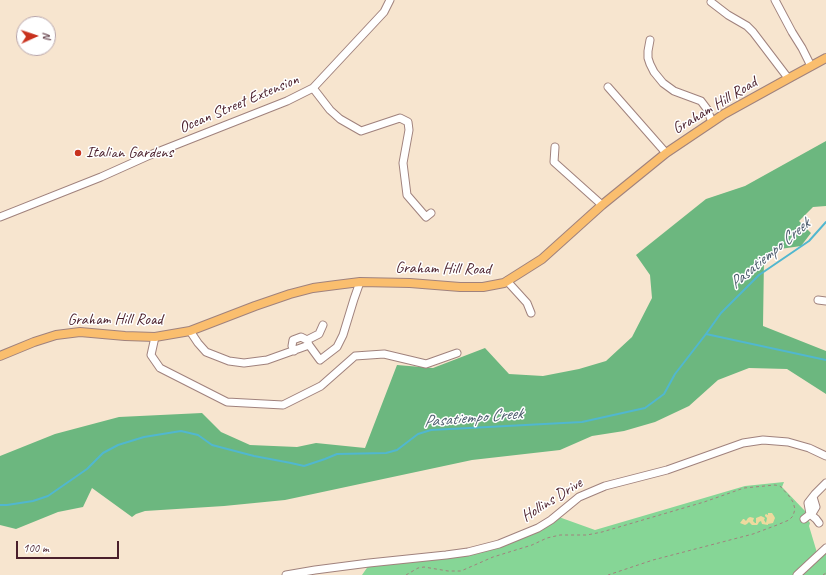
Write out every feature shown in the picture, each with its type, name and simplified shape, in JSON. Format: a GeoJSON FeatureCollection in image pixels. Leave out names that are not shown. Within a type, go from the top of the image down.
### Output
{"type":"FeatureCollection","features":[{"type":"Feature","properties":{"kind":"main road","name":"Graham Hill Road"},"geometry":{"type":"LineString","coordinates":[[0,356],[56,335],[80,332],[155,337],[190,331],[255,306],[313,288],[360,282],[410,283],[460,287],[483,287],[504,283],[542,259],[602,206],[666,153],[724,114],[826,58]]}},
{"type":"Feature","properties":{"kind":"street","name":"Ocean Street Extension"},"geometry":{"type":"LineString","coordinates":[[0,217],[287,101],[313,88],[384,12],[390,0]]}},
{"type":"Feature","properties":{"kind":"street"},"geometry":{"type":"LineString","coordinates":[[776,0],[811,66]]}},
{"type":"Feature","properties":{"kind":"street"},"geometry":{"type":"LineString","coordinates":[[711,2],[747,26],[788,78]]}},
{"type":"Feature","properties":{"kind":"street"},"geometry":{"type":"LineString","coordinates":[[650,40],[648,58],[654,72],[663,83],[674,91],[701,101],[706,107],[712,122]]}},
{"type":"Feature","properties":{"kind":"street"},"geometry":{"type":"LineString","coordinates":[[608,87],[666,153]]}},
{"type":"Feature","properties":{"kind":"street"},"geometry":{"type":"LineString","coordinates":[[313,88],[330,110],[340,119],[361,131],[400,118],[408,122],[403,163],[407,195],[426,217],[431,213]]}},
{"type":"Feature","properties":{"kind":"street"},"geometry":{"type":"LineString","coordinates":[[555,147],[554,162],[602,206]]}},
{"type":"Feature","properties":{"kind":"street"},"geometry":{"type":"LineString","coordinates":[[507,281],[527,303],[531,313]]}},
{"type":"Feature","properties":{"kind":"street"},"geometry":{"type":"LineString","coordinates":[[294,351],[292,346],[293,340],[301,337],[308,343],[320,360],[337,347],[343,335],[360,282]]}},
{"type":"Feature","properties":{"kind":"street"},"geometry":{"type":"LineString","coordinates":[[818,300],[826,301]]}},
{"type":"Feature","properties":{"kind":"street"},"geometry":{"type":"LineString","coordinates":[[190,331],[206,352],[230,361],[244,363],[267,360],[294,351],[308,343],[319,334],[323,326]]}},
{"type":"Feature","properties":{"kind":"street"},"geometry":{"type":"LineString","coordinates":[[155,337],[150,355],[160,368],[227,402],[283,405],[320,386],[355,356],[384,354],[426,364],[457,353]]}},
{"type":"Feature","properties":{"kind":"street","name":"Hollins Drive"},"geometry":{"type":"LineString","coordinates":[[286,575],[370,563],[446,556],[499,544],[538,528],[551,520],[579,497],[605,486],[667,470],[743,443],[763,440],[788,442],[809,448],[826,456]]}},
{"type":"Feature","properties":{"kind":"street"},"geometry":{"type":"LineString","coordinates":[[819,523],[816,518],[807,517],[808,503],[826,483]]}},
{"type":"Feature","properties":{"kind":"street"},"geometry":{"type":"LineString","coordinates":[[796,575],[826,548]]}},
{"type":"Feature","properties":{"kind":"path"},"geometry":{"type":"LineString","coordinates":[[406,575],[418,568],[424,567],[448,571],[461,571],[494,557],[532,545],[547,538],[560,535],[587,535],[598,533],[704,502],[744,488],[775,485],[780,486],[793,502],[795,509],[793,516],[789,520],[777,525],[753,534],[647,562],[608,575]]}},
{"type":"Feature","properties":{"kind":"green space"},"geometry":{"type":"Polygon","coordinates":[[[826,141],[826,206],[813,207],[799,221],[811,233],[801,246],[780,249],[768,261],[764,258],[763,326],[826,351],[826,394],[787,369],[749,368],[718,380],[689,406],[655,422],[624,431],[592,436],[560,450],[472,460],[285,500],[224,506],[145,511],[132,517],[92,488],[83,507],[58,512],[16,529],[0,525],[0,456],[55,434],[119,417],[202,413],[221,432],[250,445],[297,447],[316,443],[365,448],[397,365],[433,368],[485,348],[509,374],[543,376],[579,369],[606,361],[632,337],[652,298],[650,275],[636,255],[706,199],[745,186],[826,141]]]}},
{"type":"Feature","properties":{"kind":"green space"},"geometry":{"type":"Polygon","coordinates":[[[784,482],[782,487],[805,511],[807,519],[810,523],[809,526],[818,556],[826,550],[826,575],[362,575],[371,562],[486,549],[556,516],[595,530],[745,486],[784,482]]]}},
{"type":"Feature","properties":{"kind":"sand"},"geometry":{"type":"Polygon","coordinates":[[[768,513],[772,513],[775,518],[773,523],[768,525],[762,524],[761,521],[757,525],[752,525],[749,522],[745,525],[740,523],[743,519],[746,521],[750,517],[754,518],[753,521],[756,523],[756,518],[761,516],[765,518],[764,520],[766,523],[767,518],[765,515],[768,515],[768,513]]]}},
{"type":"Feature","properties":{"kind":"waterway","name":"Pasatiempo Creek"},"geometry":{"type":"LineString","coordinates":[[0,505],[33,501],[48,496],[87,469],[103,453],[118,445],[144,437],[181,431],[198,435],[212,445],[254,456],[304,466],[337,454],[386,453],[397,450],[418,434],[431,430],[582,422],[645,408],[664,394],[675,374],[721,313],[759,275],[809,241],[826,222]]}},
{"type":"Feature","properties":{"kind":"waterway"},"geometry":{"type":"LineString","coordinates":[[706,334],[826,360]]}},
{"type":"Feature","properties":{"kind":"place","name":"Italian Gardens"},"geometry":{"type":"Point","coordinates":[78,153]}}]}
